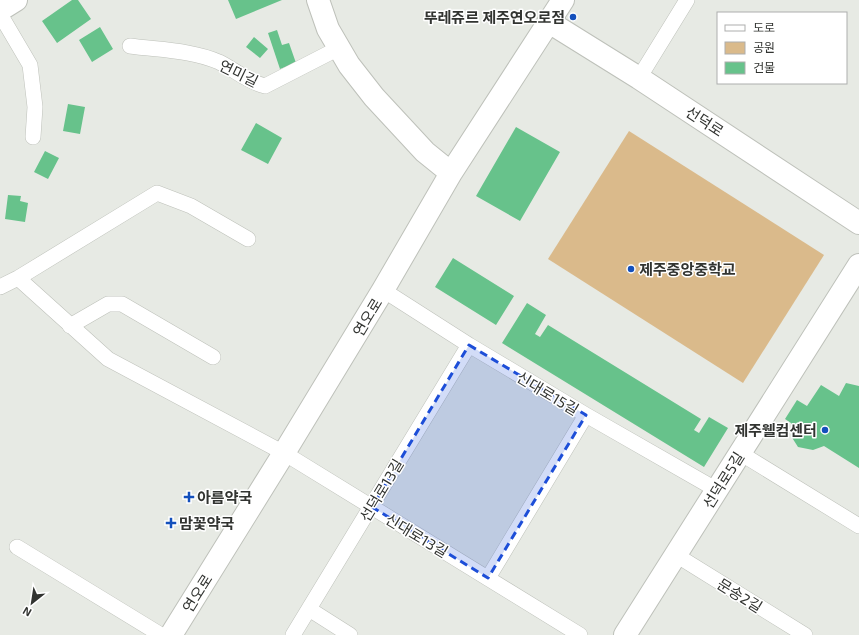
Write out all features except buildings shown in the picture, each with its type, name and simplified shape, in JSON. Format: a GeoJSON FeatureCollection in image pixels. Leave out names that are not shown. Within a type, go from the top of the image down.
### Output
{"type":"FeatureCollection","features":[{"type":"Feature","properties":{"kind":"street"},"geometry":{"type":"LineString","coordinates":[[0,10],[16,0]]}},
{"type":"Feature","properties":{"kind":"street"},"geometry":{"type":"LineString","coordinates":[[318,0],[328,29],[349,65],[374,97],[425,152],[451,174]]}},
{"type":"Feature","properties":{"kind":"street","name":"연오로"},"geometry":{"type":"LineString","coordinates":[[171,635],[284,454],[451,174],[563,0]]}},
{"type":"Feature","properties":{"kind":"street"},"geometry":{"type":"LineString","coordinates":[[639,78],[687,0]]}},
{"type":"Feature","properties":{"kind":"street"},"geometry":{"type":"LineString","coordinates":[[0,14],[30,65],[35,107],[33,137]]}},
{"type":"Feature","properties":{"kind":"street","name":"선덕로"},"geometry":{"type":"LineString","coordinates":[[549,22],[639,78],[859,223]]}},
{"type":"Feature","properties":{"kind":"street","name":"연미길"},"geometry":{"type":"LineString","coordinates":[[130,46],[197,55],[219,62],[255,83],[266,86],[339,48]]}},
{"type":"Feature","properties":{"kind":"street"},"geometry":{"type":"LineString","coordinates":[[0,287],[18,278],[157,193],[191,206],[248,239]]}},
{"type":"Feature","properties":{"kind":"street","name":"선덕로5길"},"geometry":{"type":"LineString","coordinates":[[625,635],[859,265]]}},
{"type":"Feature","properties":{"kind":"street","name":"신대로13길"},"geometry":{"type":"LineString","coordinates":[[18,278],[108,359],[284,454],[580,635]]}},
{"type":"Feature","properties":{"kind":"street","name":"신대로15길"},"geometry":{"type":"LineString","coordinates":[[383,290],[469,345],[586,415],[717,490]]}},
{"type":"Feature","properties":{"kind":"street"},"geometry":{"type":"LineString","coordinates":[[70,326],[108,304],[122,304],[214,357]]}},
{"type":"Feature","properties":{"kind":"street","name":"선덕로13길"},"geometry":{"type":"LineString","coordinates":[[293,635],[469,345]]}},
{"type":"Feature","properties":{"kind":"street"},"geometry":{"type":"LineString","coordinates":[[488,578],[586,415]]}},
{"type":"Feature","properties":{"kind":"street"},"geometry":{"type":"LineString","coordinates":[[740,453],[859,526]]}},
{"type":"Feature","properties":{"kind":"street"},"geometry":{"type":"LineString","coordinates":[[18,547],[161,635]]}},
{"type":"Feature","properties":{"kind":"street","name":"문송2길"},"geometry":{"type":"LineString","coordinates":[[676,555],[805,635]]}},
{"type":"Feature","properties":{"kind":"street"},"geometry":{"type":"LineString","coordinates":[[309,609],[350,635]]}},
{"type":"Feature","properties":{"kind":"highlighted area"},"geometry":{"type":"Polygon","coordinates":[[[469,345],[586,415],[488,578],[372,507],[469,345]]]}},
{"type":"Feature","properties":{"kind":"green space"},"geometry":{"type":"Polygon","coordinates":[[[629,131],[824,255],[743,383],[548,259],[629,131]]]}},
{"type":"Feature","properties":{"kind":"place","name":"뚜레쥬르 제주연오로점"},"geometry":{"type":"Point","coordinates":[573,17]}},
{"type":"Feature","properties":{"kind":"place","name":"제주중앙중학교"},"geometry":{"type":"Point","coordinates":[631,269]}},
{"type":"Feature","properties":{"kind":"place","name":"제주웰컴센터"},"geometry":{"type":"Point","coordinates":[825,430]}},
{"type":"Feature","properties":{"kind":"place","name":"아름약국"},"geometry":{"type":"Point","coordinates":[189,497]}},
{"type":"Feature","properties":{"kind":"place","name":"맘꽃약국"},"geometry":{"type":"Point","coordinates":[171,523]}}]}
